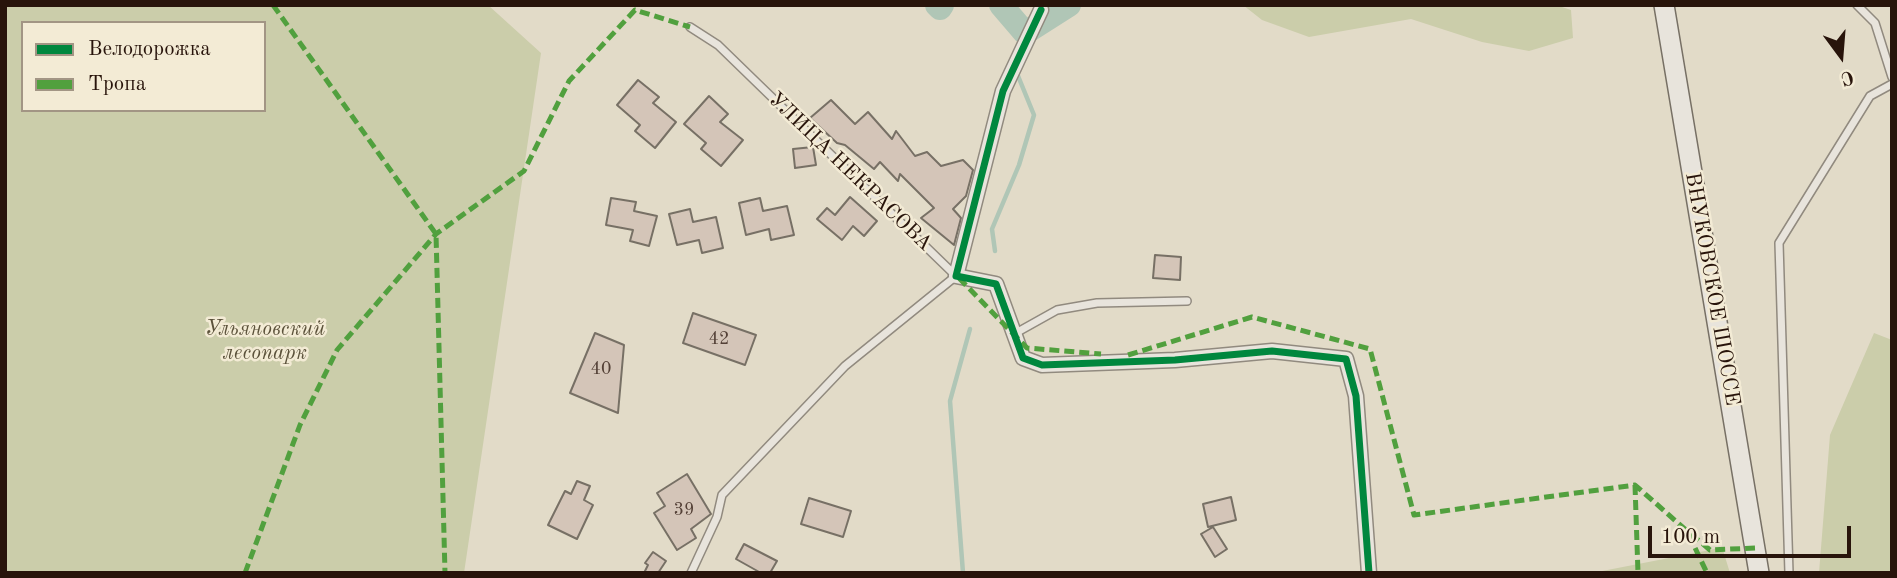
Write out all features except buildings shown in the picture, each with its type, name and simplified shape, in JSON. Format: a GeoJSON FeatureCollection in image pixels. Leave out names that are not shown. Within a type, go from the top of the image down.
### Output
{"type":"FeatureCollection","features":[{"type":"Feature","properties":{"kind":"main road","name":"ВНУКОВСКОЕ ШОССЕ"},"geometry":{"type":"LineString","coordinates":[[1664,5],[1759,573]]}},
{"type":"Feature","properties":{"kind":"street"},"geometry":{"type":"LineString","coordinates":[[1044,8],[1003,91],[956,276],[996,284],[1023,358],[1042,365],[1175,360],[1272,351],[1346,359],[1356,396],[1370,573]]}},
{"type":"Feature","properties":{"kind":"lane"},"geometry":{"type":"LineString","coordinates":[[1857,5],[1875,23],[1892,77]]}},
{"type":"Feature","properties":{"kind":"lane","name":"УЛИЦА НЕКРАСОВА"},"geometry":{"type":"LineString","coordinates":[[690,27],[718,45],[956,276]]}},
{"type":"Feature","properties":{"kind":"lane"},"geometry":{"type":"LineString","coordinates":[[1789,573],[1779,243],[1870,96],[1892,84]]}},
{"type":"Feature","properties":{"kind":"lane"},"geometry":{"type":"LineString","coordinates":[[691,573],[716,517],[722,495],[845,366],[956,276]]}},
{"type":"Feature","properties":{"kind":"lane"},"geometry":{"type":"LineString","coordinates":[[1014,335],[1057,310],[1097,303],[1188,301]]}},
{"type":"Feature","properties":{"kind":"green space","name":"Ульяновский лесопарк"},"geometry":{"type":"Polygon","coordinates":[[[5,5],[488,5],[541,53],[464,573],[5,573],[5,5]]]}},
{"type":"Feature","properties":{"kind":"green space"},"geometry":{"type":"Polygon","coordinates":[[[1243,5],[1556,5],[1571,10],[1573,38],[1529,51],[1482,42],[1411,19],[1309,37],[1262,20],[1243,5]]]}},
{"type":"Feature","properties":{"kind":"green space"},"geometry":{"type":"Polygon","coordinates":[[[1874,333],[1892,340],[1892,573],[1819,573],[1830,435],[1874,333]]]}},
{"type":"Feature","properties":{"kind":"green space"},"geometry":{"type":"Polygon","coordinates":[[[1722,547],[1730,573],[1592,573],[1710,550],[1722,547]]]}},
{"type":"Feature","properties":{"kind":"waterway"},"geometry":{"type":"LineString","coordinates":[[937,5],[940,8],[942,5]]}},
{"type":"Feature","properties":{"kind":"waterway"},"geometry":{"type":"LineString","coordinates":[[1001,5],[1025,33],[1069,5]]}},
{"type":"Feature","properties":{"kind":"waterway"},"geometry":{"type":"LineString","coordinates":[[995,251],[992,229],[1019,165],[1034,115],[1016,71]]}},
{"type":"Feature","properties":{"kind":"waterway"},"geometry":{"type":"LineString","coordinates":[[963,573],[950,401],[970,329]]}},
{"type":"Feature","properties":{"kind":"marked path"},"geometry":{"type":"LineString","coordinates":[[273,5],[436,234],[445,573]]}},
{"type":"Feature","properties":{"kind":"marked path"},"geometry":{"type":"LineString","coordinates":[[245,573],[300,425],[337,350],[436,234],[524,171],[569,81],[635,10],[690,27]]}},
{"type":"Feature","properties":{"kind":"marked path"},"geometry":{"type":"LineString","coordinates":[[959,278],[1027,348],[1101,354]]}},
{"type":"Feature","properties":{"kind":"marked path"},"geometry":{"type":"LineString","coordinates":[[1128,355],[1252,317],[1370,349],[1414,515],[1635,485],[1687,531],[1707,573]]}},
{"type":"Feature","properties":{"kind":"marked path"},"geometry":{"type":"LineString","coordinates":[[1635,485],[1638,573]]}},
{"type":"Feature","properties":{"kind":"marked path"},"geometry":{"type":"LineString","coordinates":[[1691,534],[1710,550],[1755,548]]}},
{"type":"Feature","properties":{"kind":"cycle path"},"geometry":{"type":"LineString","coordinates":[[1041,10],[1003,91],[956,276],[996,284],[1023,358],[1042,365],[1175,360],[1272,351],[1346,359],[1356,396],[1369,573]]}}]}
